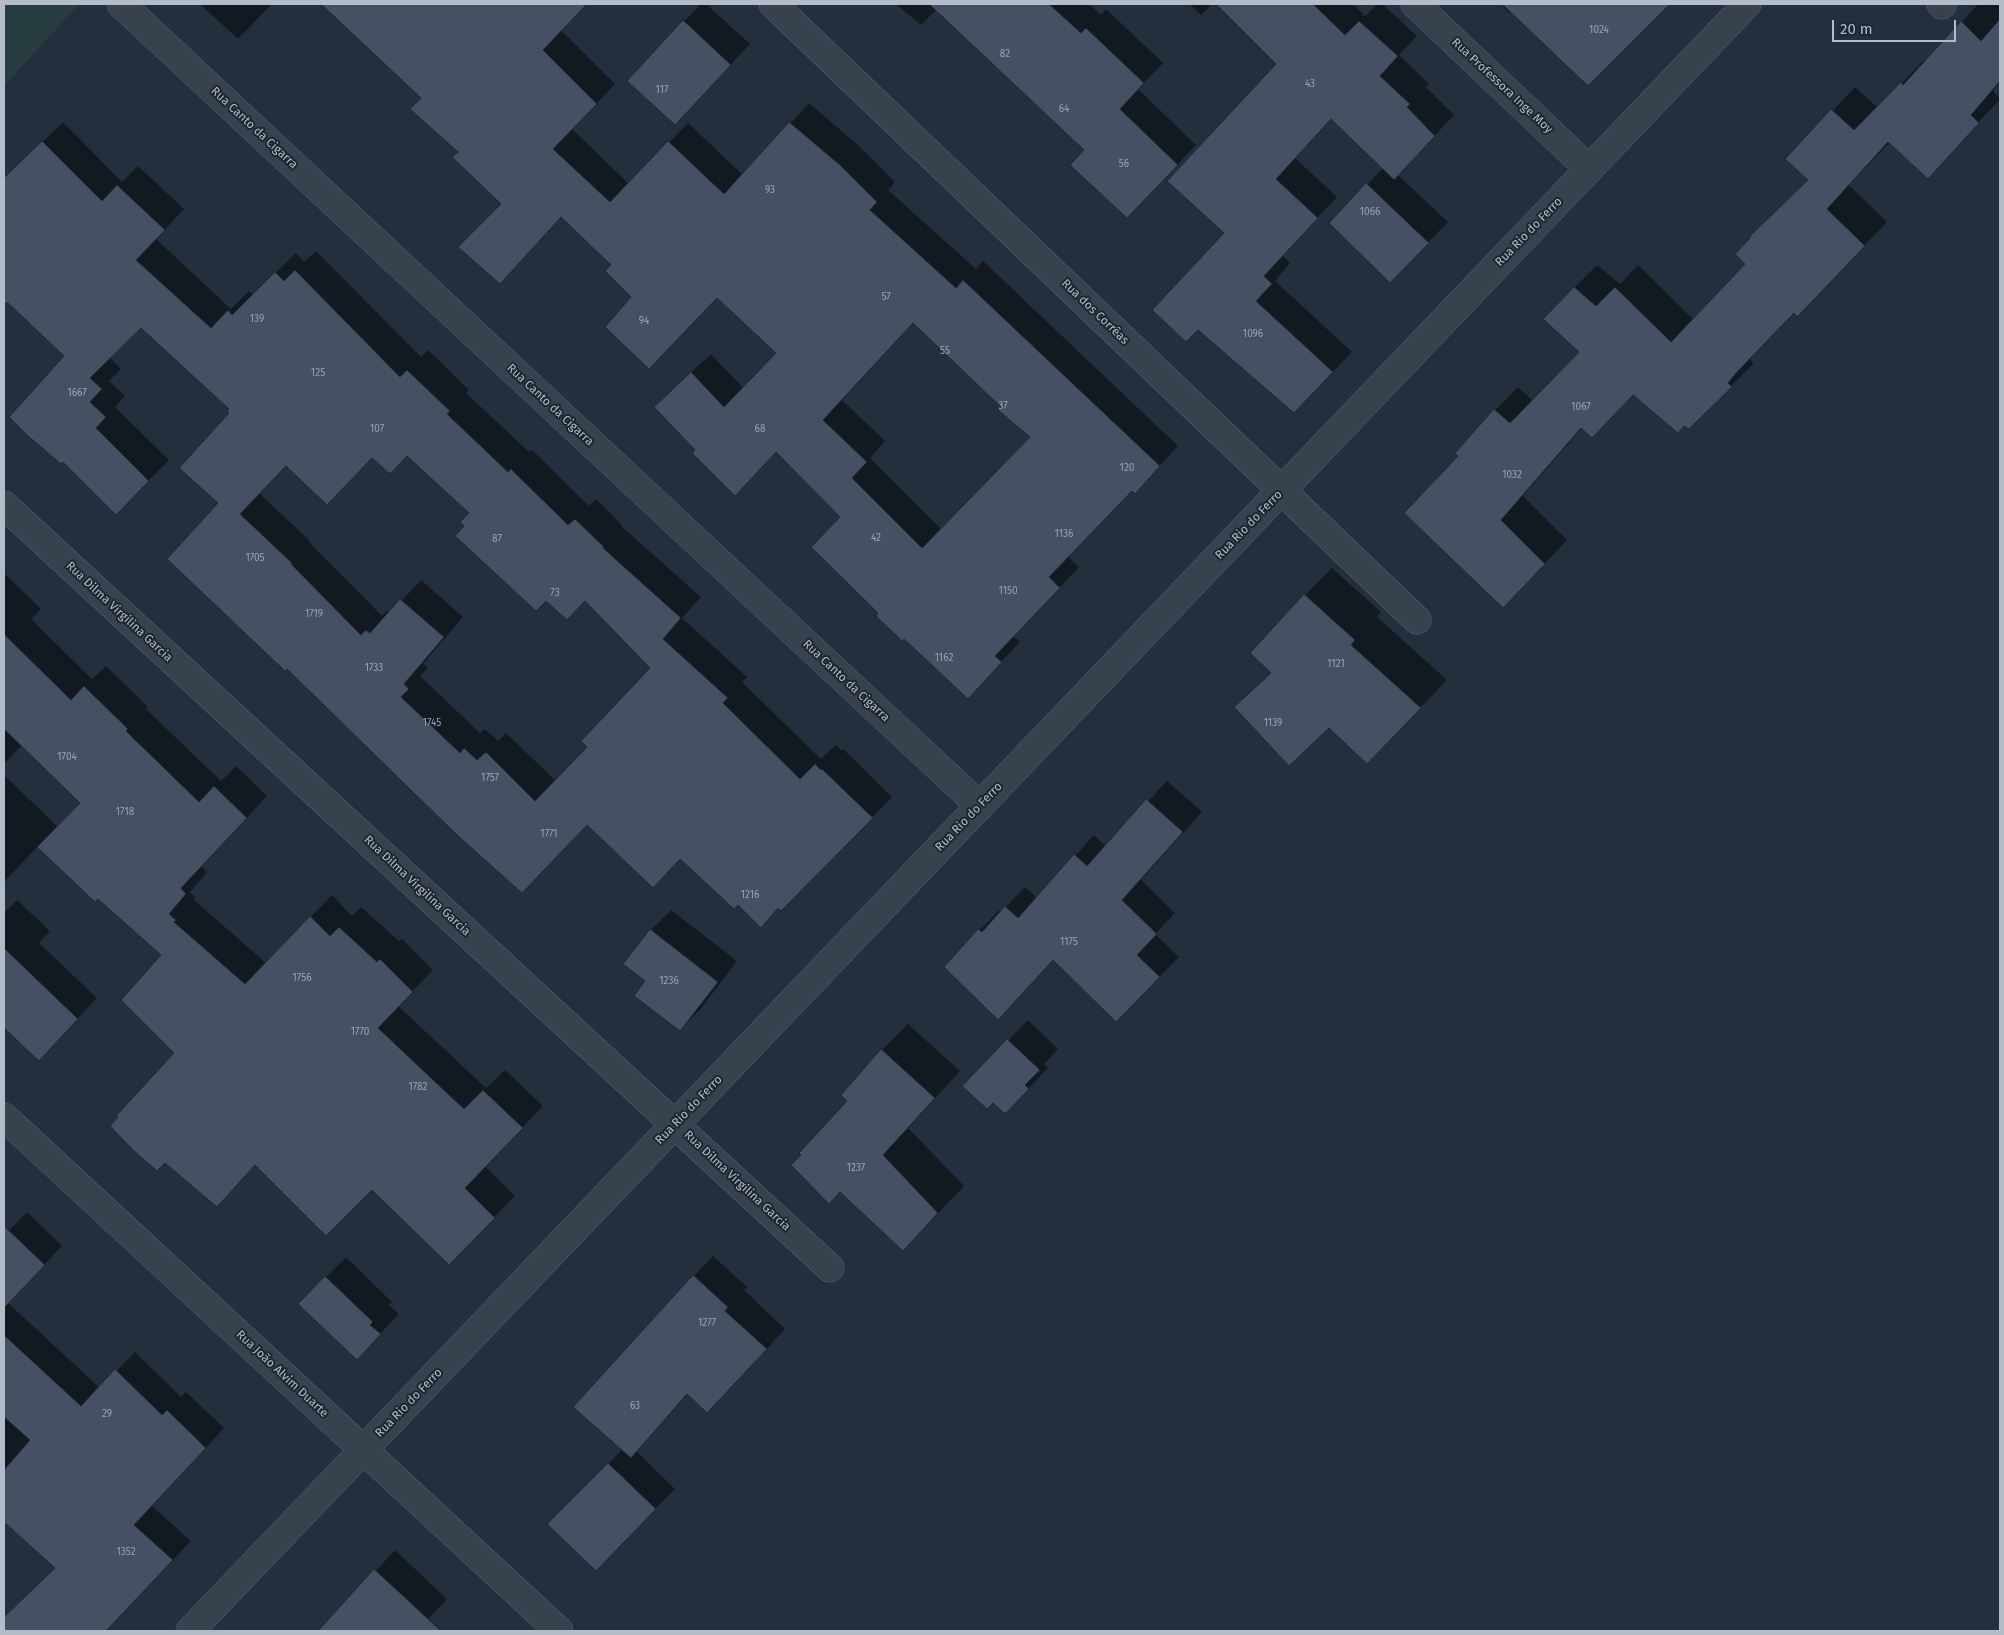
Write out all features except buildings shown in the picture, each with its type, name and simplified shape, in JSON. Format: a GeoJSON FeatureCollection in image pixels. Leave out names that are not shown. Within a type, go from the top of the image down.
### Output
{"type":"FeatureCollection","features":[{"type":"Feature","properties":{"kind":"street","name":"Rua Canto da Cigarra"},"geometry":{"type":"LineString","coordinates":[[120,4],[980,806]]}},
{"type":"Feature","properties":{"kind":"street","name":"Rua dos Corrêas"},"geometry":{"type":"LineString","coordinates":[[773,4],[1417,620]]}},
{"type":"Feature","properties":{"kind":"street","name":"Rua Professora Inge Moy"},"geometry":{"type":"LineString","coordinates":[[1415,4],[1589,169]]}},
{"type":"Feature","properties":{"kind":"street","name":"Rua Rio do Ferro"},"geometry":{"type":"LineString","coordinates":[[190,1631],[1747,4]]}},
{"type":"Feature","properties":{"kind":"street","name":"Rua Dilma Virgilina Garcia"},"geometry":{"type":"LineString","coordinates":[[4,505],[830,1268]]}},
{"type":"Feature","properties":{"kind":"street","name":"Rua João Alvim Duarte"},"geometry":{"type":"LineString","coordinates":[[4,1117],[559,1631]]}},
{"type":"Feature","properties":{"kind":"green space"},"geometry":{"type":"Polygon","coordinates":[[[4,4],[79,4],[4,86],[4,4]]]}}]}
